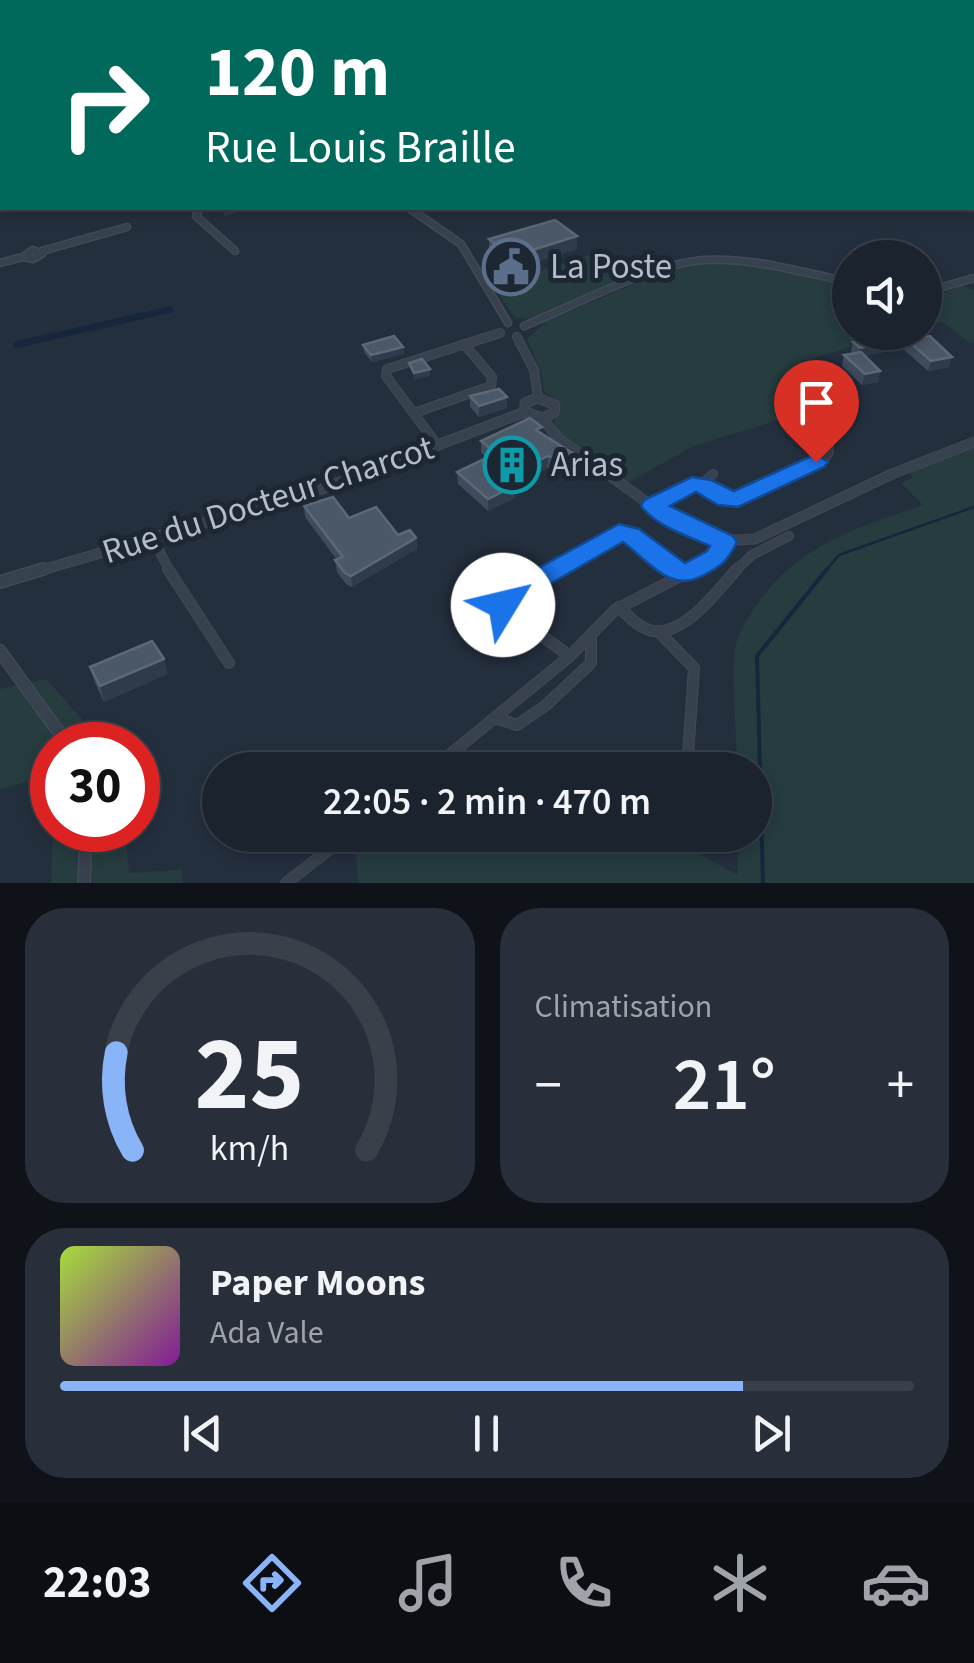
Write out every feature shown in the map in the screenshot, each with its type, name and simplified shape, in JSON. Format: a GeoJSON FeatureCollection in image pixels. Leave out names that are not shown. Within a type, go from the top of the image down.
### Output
{"type":"FeatureCollection","features":[{"type":"Feature","properties":{"kind":"street"},"geometry":{"type":"LineString","coordinates":[[199,210],[196,216],[235,252]]}},
{"type":"Feature","properties":{"kind":"street"},"geometry":{"type":"LineString","coordinates":[[412,210],[448,232],[467,253],[508,323]]}},
{"type":"Feature","properties":{"kind":"street"},"geometry":{"type":"LineString","coordinates":[[0,263],[30,250],[42,251],[127,227]]}},
{"type":"Feature","properties":{"kind":"street"},"geometry":{"type":"LineString","coordinates":[[500,334],[500,327],[508,323],[524,326],[660,271],[702,260],[740,261],[832,279]]}},
{"type":"Feature","properties":{"kind":"street"},"geometry":{"type":"LineString","coordinates":[[942,290],[974,278]]}},
{"type":"Feature","properties":{"kind":"street"},"geometry":{"type":"LineString","coordinates":[[438,446],[386,376],[387,369],[500,334],[517,337],[526,331],[524,326]]}},
{"type":"Feature","properties":{"kind":"street"},"geometry":{"type":"LineString","coordinates":[[517,337],[534,370],[538,398]]}},
{"type":"Feature","properties":{"kind":"street"},"geometry":{"type":"LineString","coordinates":[[414,413],[492,386],[492,376],[464,344]]}},
{"type":"Feature","properties":{"kind":"street"},"geometry":{"type":"LineString","coordinates":[[542,418],[556,409],[551,401],[538,398],[525,403],[525,412],[542,418],[558,438],[670,518],[698,536],[727,540],[749,541],[912,465],[974,442]]}},
{"type":"Feature","properties":{"kind":"street","name":"Rue du Docteur Charcot"},"geometry":{"type":"LineString","coordinates":[[3,582],[333,485],[525,412]]}},
{"type":"Feature","properties":{"kind":"street"},"geometry":{"type":"LineString","coordinates":[[653,506],[688,486],[701,485],[726,500],[738,499],[821,456]]}},
{"type":"Feature","properties":{"kind":"street"},"geometry":{"type":"LineString","coordinates":[[701,485],[712,474]]}},
{"type":"Feature","properties":{"kind":"street"},"geometry":{"type":"LineString","coordinates":[[670,518],[727,540]]}},
{"type":"Feature","properties":{"kind":"street"},"geometry":{"type":"LineString","coordinates":[[591,657],[573,654],[508,611],[503,605],[505,598],[619,533],[630,534],[684,575]]}},
{"type":"Feature","properties":{"kind":"street"},"geometry":{"type":"LineString","coordinates":[[658,631],[686,618],[743,563],[789,536]]}},
{"type":"Feature","properties":{"kind":"street"},"geometry":{"type":"LineString","coordinates":[[153,538],[162,560],[228,663]]}},
{"type":"Feature","properties":{"kind":"street"},"geometry":{"type":"LineString","coordinates":[[453,752],[573,654],[619,607],[716,557],[727,540]]}},
{"type":"Feature","properties":{"kind":"street"},"geometry":{"type":"LineString","coordinates":[[619,607],[640,624],[658,631],[694,668],[689,752]]}},
{"type":"Feature","properties":{"kind":"street"},"geometry":{"type":"LineString","coordinates":[[495,718],[507,725],[519,724],[589,666],[590,636]]}},
{"type":"Feature","properties":{"kind":"street"},"geometry":{"type":"LineString","coordinates":[[0,651],[51,722]]}},
{"type":"Feature","properties":{"kind":"street"},"geometry":{"type":"LineString","coordinates":[[84,883],[85,852]]}},
{"type":"Feature","properties":{"kind":"street"},"geometry":{"type":"LineString","coordinates":[[286,883],[326,852]]}},
{"type":"Feature","properties":{"kind":"green space"},"geometry":{"type":"Polygon","coordinates":[[[600,252],[632,276],[646,272],[533,320],[514,317],[493,285],[600,252]]]}},
{"type":"Feature","properties":{"kind":"green space"},"geometry":{"type":"Polygon","coordinates":[[[711,261],[832,280],[832,350],[840,350],[811,359],[814,366],[829,372],[847,392],[845,400],[693,446],[628,483],[557,430],[554,421],[561,404],[544,391],[541,372],[527,339],[549,320],[653,276],[711,261]]]}},
{"type":"Feature","properties":{"kind":"green space"},"geometry":{"type":"Polygon","coordinates":[[[962,286],[974,290],[974,343],[942,322],[942,294],[962,286]]]}},
{"type":"Feature","properties":{"kind":"green space"},"geometry":{"type":"Polygon","coordinates":[[[974,448],[974,883],[358,883],[356,852],[696,852],[738,875],[738,852],[772,852],[772,752],[736,752],[737,642],[760,600],[794,564],[833,539],[923,505],[901,483],[913,478],[910,472],[974,448]]]}},
{"type":"Feature","properties":{"kind":"green space"},"geometry":{"type":"Polygon","coordinates":[[[46,679],[84,722],[30,722],[30,781],[0,789],[0,689],[46,679]]]}},
{"type":"Feature","properties":{"kind":"green space"},"geometry":{"type":"Polygon","coordinates":[[[52,852],[127,852],[129,873],[182,870],[182,883],[51,883],[52,852]]]}},
{"type":"Feature","properties":{"kind":"water"},"geometry":{"type":"Polygon","coordinates":[[[171,306],[174,312],[14,348],[13,342],[171,306]]]}},
{"type":"Feature","properties":{"kind":"building"},"geometry":{"type":"Polygon","coordinates":[[[555,220],[577,236],[510,257],[489,239],[555,220]]]}},
{"type":"Feature","properties":{"kind":"building"},"geometry":{"type":"Polygon","coordinates":[[[394,336],[403,347],[371,355],[363,345],[394,336]]]}},
{"type":"Feature","properties":{"kind":"building"},"geometry":{"type":"Polygon","coordinates":[[[942,347],[952,357],[931,361],[919,350],[942,347]]]}},
{"type":"Feature","properties":{"kind":"building"},"geometry":{"type":"Polygon","coordinates":[[[861,352],[880,371],[865,374],[844,355],[861,352]]]}},
{"type":"Feature","properties":{"kind":"building"},"geometry":{"type":"Polygon","coordinates":[[[422,359],[430,369],[414,373],[409,363],[422,359]]]}},
{"type":"Feature","properties":{"kind":"building"},"geometry":{"type":"Polygon","coordinates":[[[499,389],[507,397],[479,406],[470,396],[499,389]]]}},
{"type":"Feature","properties":{"kind":"building"},"geometry":{"type":"Polygon","coordinates":[[[530,418],[542,427],[536,430],[572,453],[561,459],[548,456],[506,477],[516,485],[488,499],[457,472],[484,459],[498,471],[511,465],[481,441],[530,418]]]}},
{"type":"Feature","properties":{"kind":"building"},"geometry":{"type":"Polygon","coordinates":[[[333,497],[349,518],[376,507],[398,535],[410,530],[416,538],[351,576],[335,560],[343,557],[304,506],[333,497]]]}},
{"type":"Feature","properties":{"kind":"building"},"geometry":{"type":"Polygon","coordinates":[[[152,641],[164,659],[100,686],[90,667],[152,641]]]}},
{"type":"Feature","properties":{"kind":"waterway"},"geometry":{"type":"LineString","coordinates":[[825,572],[839,555],[974,507]]}},
{"type":"Feature","properties":{"kind":"waterway"},"geometry":{"type":"LineString","coordinates":[[763,883],[757,656],[827,569]]}},
{"type":"Feature","properties":{"kind":"place","name":"La Poste"},"geometry":{"type":"Point","coordinates":[511,267]}},
{"type":"Feature","properties":{"kind":"place","name":"Arias"},"geometry":{"type":"Point","coordinates":[512,465]}},
{"type":"Feature","properties":{"kind":"route"},"geometry":{"type":"LineString","coordinates":[[503,605],[508,597],[619,533],[630,534],[684,575],[712,561],[724,542],[670,518],[653,506],[692,484],[726,500],[738,499],[816,462]]}}]}
